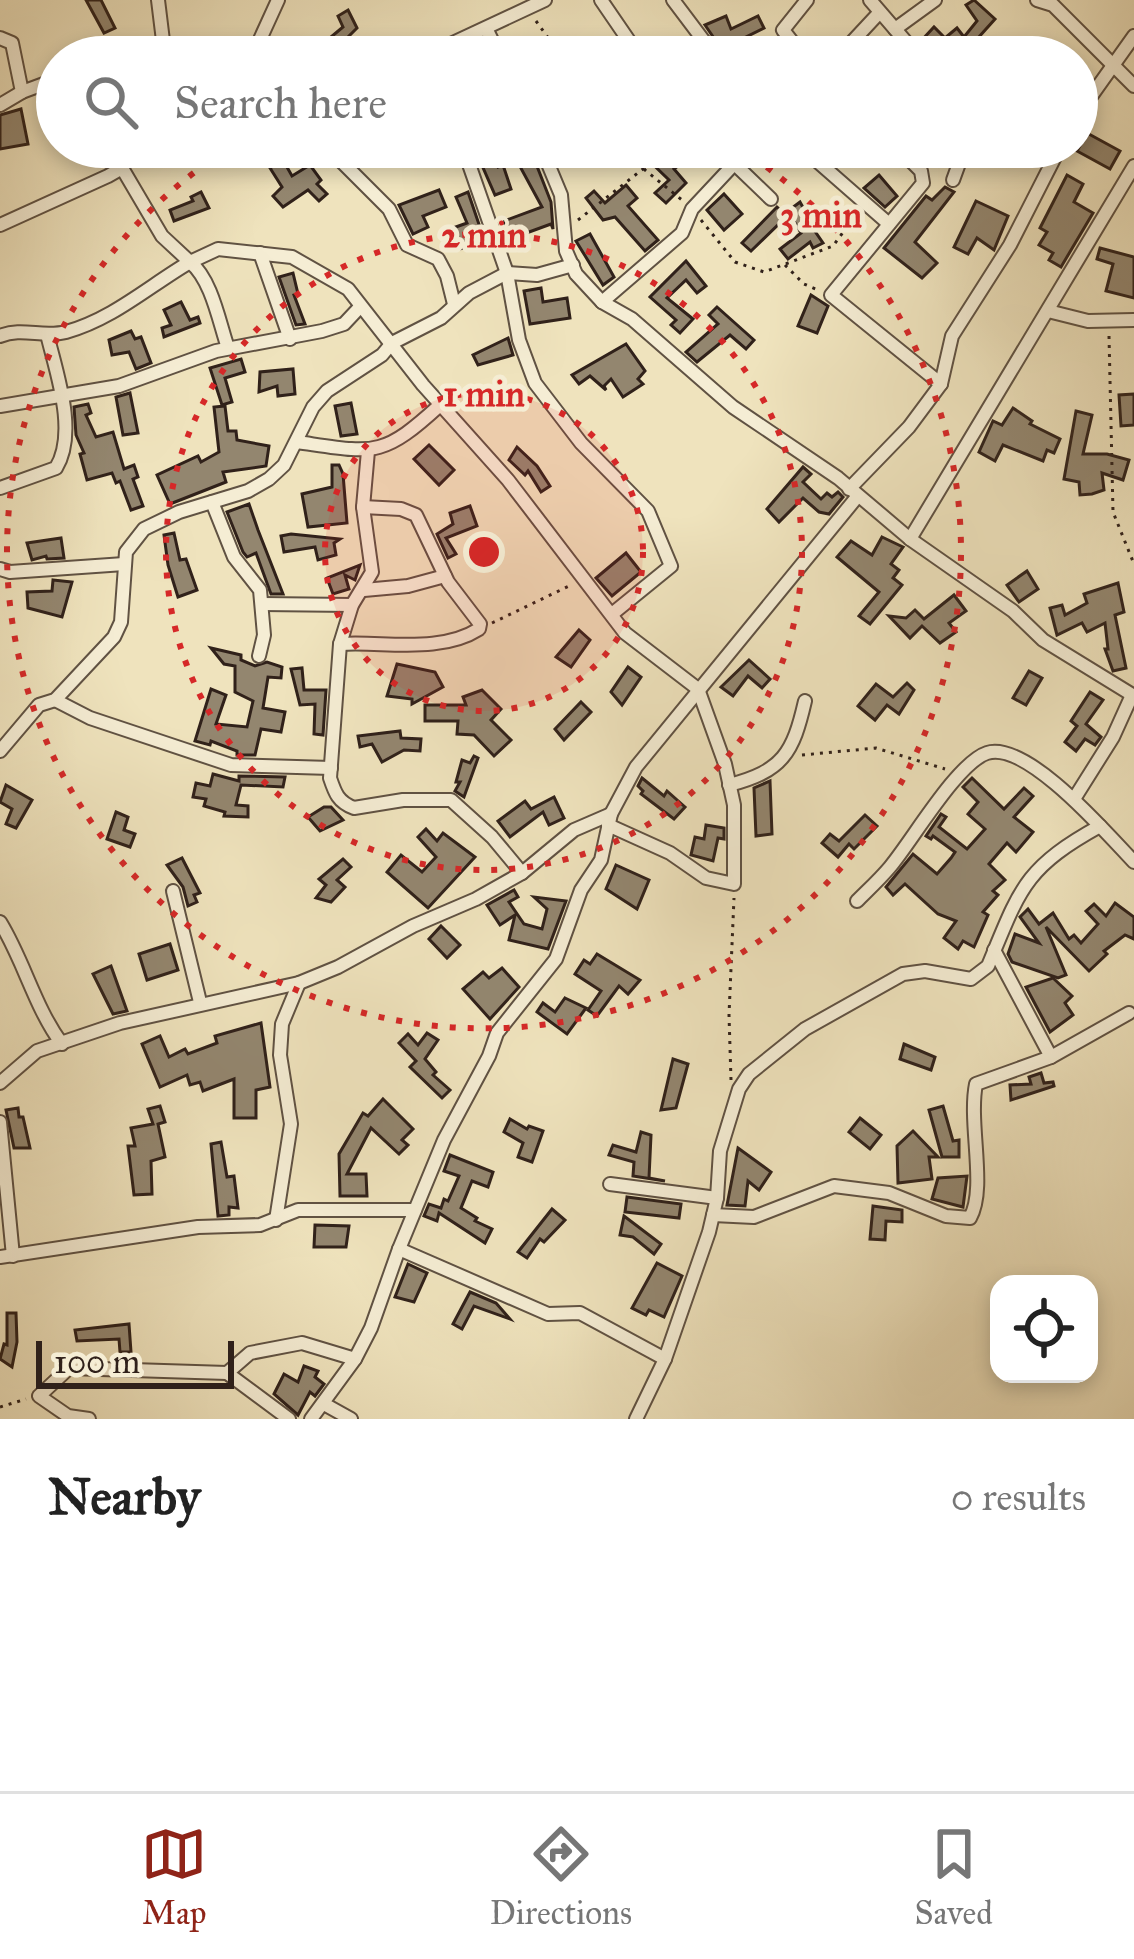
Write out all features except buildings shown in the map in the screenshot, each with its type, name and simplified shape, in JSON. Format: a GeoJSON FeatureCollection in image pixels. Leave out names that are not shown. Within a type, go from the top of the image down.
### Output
{"type":"FeatureCollection","features":[{"type":"Feature","properties":{"kind":"street"},"geometry":{"type":"LineString","coordinates":[[158,0],[163,36]]}},
{"type":"Feature","properties":{"kind":"street"},"geometry":{"type":"LineString","coordinates":[[262,36],[278,0]]}},
{"type":"Feature","properties":{"kind":"street"},"geometry":{"type":"LineString","coordinates":[[473,36],[545,0]]}},
{"type":"Feature","properties":{"kind":"street"},"geometry":{"type":"LineString","coordinates":[[601,0],[626,36]]}},
{"type":"Feature","properties":{"kind":"street"},"geometry":{"type":"LineString","coordinates":[[674,0],[699,36]]}},
{"type":"Feature","properties":{"kind":"street"},"geometry":{"type":"LineString","coordinates":[[788,36],[783,30],[807,0]]}},
{"type":"Feature","properties":{"kind":"street"},"geometry":{"type":"LineString","coordinates":[[870,0],[901,36]]}},
{"type":"Feature","properties":{"kind":"street"},"geometry":{"type":"LineString","coordinates":[[895,29],[935,0]]}},
{"type":"Feature","properties":{"kind":"street"},"geometry":{"type":"LineString","coordinates":[[1036,0],[1053,5],[1085,36]]}},
{"type":"Feature","properties":{"kind":"street"},"geometry":{"type":"LineString","coordinates":[[858,36],[879,13]]}},
{"type":"Feature","properties":{"kind":"street"},"geometry":{"type":"LineString","coordinates":[[487,30],[490,36]]}},
{"type":"Feature","properties":{"kind":"street"},"geometry":{"type":"LineString","coordinates":[[1098,86],[1134,35]]}},
{"type":"Feature","properties":{"kind":"street"},"geometry":{"type":"LineString","coordinates":[[0,38],[12,43],[22,92]]}},
{"type":"Feature","properties":{"kind":"street"},"geometry":{"type":"LineString","coordinates":[[1098,49],[1134,86]]}},
{"type":"Feature","properties":{"kind":"street"},"geometry":{"type":"LineString","coordinates":[[0,105],[36,87]]}},
{"type":"Feature","properties":{"kind":"street"},"geometry":{"type":"LineString","coordinates":[[910,539],[1134,166]]}},
{"type":"Feature","properties":{"kind":"street"},"geometry":{"type":"LineString","coordinates":[[0,224],[102,168]]}},
{"type":"Feature","properties":{"kind":"street"},"geometry":{"type":"LineString","coordinates":[[130,168],[162,236],[198,267],[228,348]]}},
{"type":"Feature","properties":{"kind":"street"},"geometry":{"type":"LineString","coordinates":[[348,168],[389,208],[407,245],[438,259],[454,304]]}},
{"type":"Feature","properties":{"kind":"street"},"geometry":{"type":"LineString","coordinates":[[469,168],[507,273],[519,340],[535,383],[581,443],[648,511],[671,566],[612,614]]}},
{"type":"Feature","properties":{"kind":"street"},"geometry":{"type":"LineString","coordinates":[[550,168],[561,195],[566,251],[602,302],[632,319],[733,407],[977,584],[1054,648],[1133,696],[1074,800]]}},
{"type":"Feature","properties":{"kind":"street"},"geometry":{"type":"LineString","coordinates":[[602,302],[682,233],[692,209],[730,168]]}},
{"type":"Feature","properties":{"kind":"street"},"geometry":{"type":"LineString","coordinates":[[740,168],[772,199]]}},
{"type":"Feature","properties":{"kind":"street"},"geometry":{"type":"LineString","coordinates":[[825,168],[889,224]]}},
{"type":"Feature","properties":{"kind":"street"},"geometry":{"type":"LineString","coordinates":[[917,168],[923,183],[831,295],[941,384]]}},
{"type":"Feature","properties":{"kind":"street"},"geometry":{"type":"LineString","coordinates":[[953,180],[957,168]]}},
{"type":"Feature","properties":{"kind":"street"},"geometry":{"type":"LineString","coordinates":[[311,1419],[355,1359],[371,1328],[415,1210],[497,1033],[556,958],[581,890],[601,860],[609,820],[644,754],[778,598],[853,493],[941,384],[952,336],[1010,245],[1049,168]]}},
{"type":"Feature","properties":{"kind":"street"},"geometry":{"type":"LineString","coordinates":[[0,336],[13,331],[68,332],[129,304],[190,262],[218,250],[302,262],[348,290],[643,650],[698,689],[734,805],[734,884],[706,878],[609,820],[574,830],[522,873],[439,918],[413,926],[366,954],[299,983],[120,1023],[37,1051],[0,1083]]}},
{"type":"Feature","properties":{"kind":"street"},"geometry":{"type":"LineString","coordinates":[[260,253],[290,339]]}},
{"type":"Feature","properties":{"kind":"street"},"geometry":{"type":"LineString","coordinates":[[0,751],[39,705],[55,700],[114,638],[121,622],[130,542],[144,529],[269,479],[284,465],[313,407],[327,391],[365,368],[392,343],[441,318],[454,304],[507,273],[537,275],[573,266]]}},
{"type":"Feature","properties":{"kind":"street"},"geometry":{"type":"LineString","coordinates":[[0,406],[139,381],[228,348],[290,339],[344,324],[359,308]]}},
{"type":"Feature","properties":{"kind":"street"},"geometry":{"type":"LineString","coordinates":[[1048,311],[1109,322],[1134,320]]}},
{"type":"Feature","properties":{"kind":"street"},"geometry":{"type":"LineString","coordinates":[[0,488],[56,468],[66,445],[47,334]]}},
{"type":"Feature","properties":{"kind":"street"},"geometry":{"type":"LineString","coordinates":[[298,442],[368,451],[402,439],[440,405]]}},
{"type":"Feature","properties":{"kind":"street"},"geometry":{"type":"LineString","coordinates":[[368,451],[363,507],[372,572],[352,605],[340,644],[330,778],[338,798],[354,808],[404,800],[451,800],[522,873]]}},
{"type":"Feature","properties":{"kind":"street"},"geometry":{"type":"LineString","coordinates":[[212,502],[234,557],[260,590],[264,635],[259,656]]}},
{"type":"Feature","properties":{"kind":"street"},"geometry":{"type":"LineString","coordinates":[[340,644],[454,640],[479,629],[480,624],[445,576],[416,515],[401,509],[363,507]]}},
{"type":"Feature","properties":{"kind":"street"},"geometry":{"type":"LineString","coordinates":[[0,569],[124,564]]}},
{"type":"Feature","properties":{"kind":"street"},"geometry":{"type":"LineString","coordinates":[[364,590],[445,576]]}},
{"type":"Feature","properties":{"kind":"street"},"geometry":{"type":"LineString","coordinates":[[262,604],[352,605]]}},
{"type":"Feature","properties":{"kind":"street"},"geometry":{"type":"LineString","coordinates":[[55,700],[90,718],[231,765],[331,768]]}},
{"type":"Feature","properties":{"kind":"street"},"geometry":{"type":"LineString","coordinates":[[729,785],[755,778],[788,756],[805,700]]}},
{"type":"Feature","properties":{"kind":"street"},"geometry":{"type":"LineString","coordinates":[[857,901],[891,866],[962,774],[992,751],[1049,779],[1134,862]]}},
{"type":"Feature","properties":{"kind":"street"},"geometry":{"type":"LineString","coordinates":[[635,1419],[665,1359],[713,1214],[719,1151],[739,1089],[762,1061],[806,1029],[903,974],[926,971],[971,979],[988,966],[1007,916],[1037,868],[1057,850],[1100,826]]}},
{"type":"Feature","properties":{"kind":"street"},"geometry":{"type":"LineString","coordinates":[[172,891],[200,1002]]}},
{"type":"Feature","properties":{"kind":"street"},"geometry":{"type":"LineString","coordinates":[[0,922],[23,962],[47,1024],[62,1045]]}},
{"type":"Feature","properties":{"kind":"street"},"geometry":{"type":"LineString","coordinates":[[994,950],[1051,1057]]}},
{"type":"Feature","properties":{"kind":"street"},"geometry":{"type":"LineString","coordinates":[[276,1220],[292,1124],[280,1055],[282,1024],[299,983]]}},
{"type":"Feature","properties":{"kind":"street"},"geometry":{"type":"LineString","coordinates":[[713,1214],[754,1217],[834,1186],[890,1192],[946,1216],[970,1218],[978,1198],[972,1122],[976,1084],[1051,1057],[1130,1013]]}},
{"type":"Feature","properties":{"kind":"street"},"geometry":{"type":"LineString","coordinates":[[0,1122],[7,1256],[198,1227],[260,1225],[298,1210],[415,1210]]}},
{"type":"Feature","properties":{"kind":"street"},"geometry":{"type":"LineString","coordinates":[[610,1184],[717,1198]]}},
{"type":"Feature","properties":{"kind":"street"},"geometry":{"type":"LineString","coordinates":[[399,1249],[548,1315],[580,1313],[665,1359]]}},
{"type":"Feature","properties":{"kind":"street"},"geometry":{"type":"LineString","coordinates":[[227,1373],[250,1353],[302,1343],[355,1359]]}},
{"type":"Feature","properties":{"kind":"street"},"geometry":{"type":"LineString","coordinates":[[89,1419],[68,1416],[40,1396],[69,1368],[227,1373],[289,1419]]}},
{"type":"Feature","properties":{"kind":"street"},"geometry":{"type":"LineString","coordinates":[[324,1405],[351,1419]]}},
{"type":"Feature","properties":{"kind":"path"},"geometry":{"type":"LineString","coordinates":[[528,10],[547,36]]}},
{"type":"Feature","properties":{"kind":"path"},"geometry":{"type":"LineString","coordinates":[[567,228],[645,170],[692,209],[734,262],[764,272],[833,245],[865,203]]}},
{"type":"Feature","properties":{"kind":"path"},"geometry":{"type":"LineString","coordinates":[[784,265],[804,284],[831,295]]}},
{"type":"Feature","properties":{"kind":"path"},"geometry":{"type":"LineString","coordinates":[[1109,322],[1113,512],[1134,564]]}},
{"type":"Feature","properties":{"kind":"path"},"geometry":{"type":"LineString","coordinates":[[479,629],[583,579]]}},
{"type":"Feature","properties":{"kind":"path"},"geometry":{"type":"LineString","coordinates":[[788,756],[876,748],[962,774]]}},
{"type":"Feature","properties":{"kind":"path"},"geometry":{"type":"LineString","coordinates":[[730,1088],[734,884]]}},
{"type":"Feature","properties":{"kind":"path"},"geometry":{"type":"LineString","coordinates":[[0,1407],[40,1396]]}}]}
